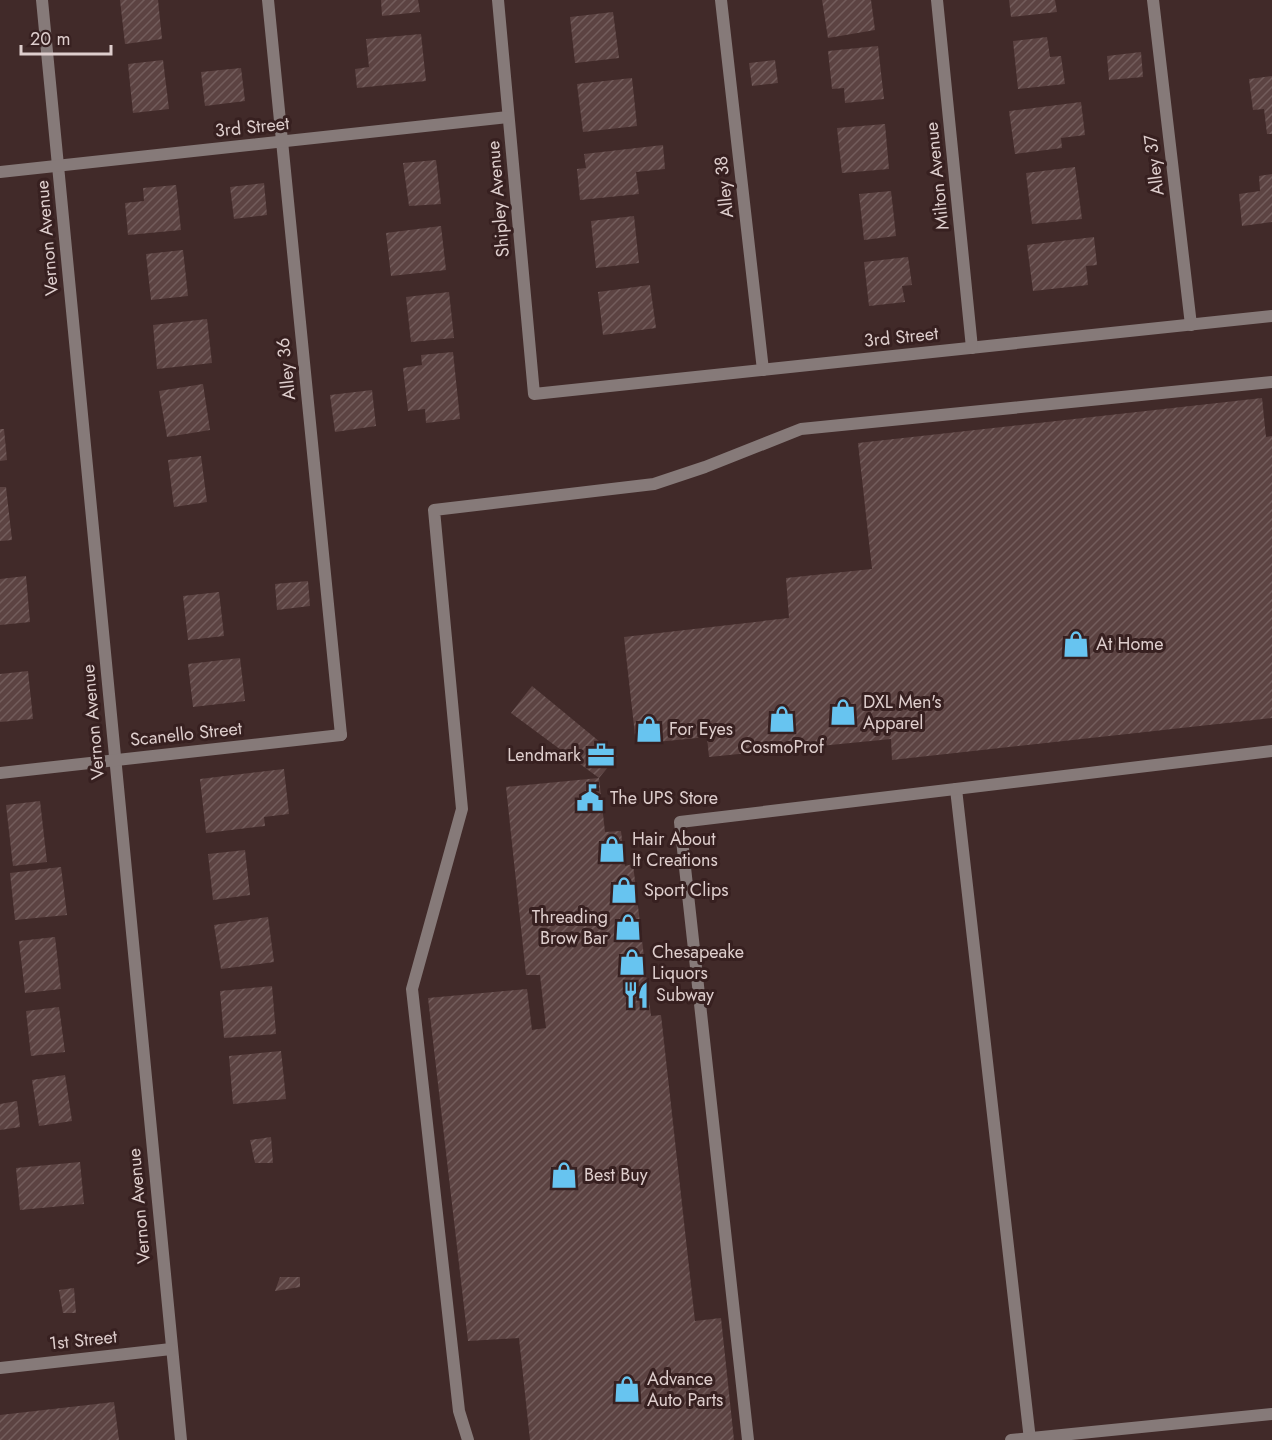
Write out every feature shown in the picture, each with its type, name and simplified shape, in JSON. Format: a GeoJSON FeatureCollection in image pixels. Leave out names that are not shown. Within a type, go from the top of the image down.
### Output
{"type":"FeatureCollection","features":[{"type":"Feature","properties":{"kind":"street","name":"Vernon Avenue"},"geometry":{"type":"LineString","coordinates":[[42,0],[181,1440]]}},
{"type":"Feature","properties":{"kind":"street","name":"Alley 36"},"geometry":{"type":"LineString","coordinates":[[268,0],[341,735]]}},
{"type":"Feature","properties":{"kind":"street","name":"Shipley Avenue"},"geometry":{"type":"LineString","coordinates":[[498,0],[534,394]]}},
{"type":"Feature","properties":{"kind":"street","name":"Alley 38"},"geometry":{"type":"LineString","coordinates":[[721,0],[763,370]]}},
{"type":"Feature","properties":{"kind":"street","name":"Milton Avenue"},"geometry":{"type":"LineString","coordinates":[[937,0],[972,348]]}},
{"type":"Feature","properties":{"kind":"street","name":"Alley 37"},"geometry":{"type":"LineString","coordinates":[[1153,0],[1191,325]]}},
{"type":"Feature","properties":{"kind":"street","name":"3rd Street"},"geometry":{"type":"LineString","coordinates":[[0,172],[508,117]]}},
{"type":"Feature","properties":{"kind":"street","name":"3rd Street"},"geometry":{"type":"LineString","coordinates":[[534,394],[1272,316]]}},
{"type":"Feature","properties":{"kind":"street"},"geometry":{"type":"LineString","coordinates":[[468,1440],[459,1411],[412,989],[462,809],[434,510],[654,484],[705,467],[801,429],[1272,382]]}},
{"type":"Feature","properties":{"kind":"street","name":"Scanello Street"},"geometry":{"type":"LineString","coordinates":[[0,773],[341,735]]}},
{"type":"Feature","properties":{"kind":"street"},"geometry":{"type":"LineString","coordinates":[[748,1440],[680,822],[1272,751]]}},
{"type":"Feature","properties":{"kind":"street"},"geometry":{"type":"LineString","coordinates":[[956,789],[1032,1439]]}},
{"type":"Feature","properties":{"kind":"street","name":"1st Street"},"geometry":{"type":"LineString","coordinates":[[0,1368],[171,1349]]}},
{"type":"Feature","properties":{"kind":"street"},"geometry":{"type":"LineString","coordinates":[[1011,1440],[1272,1414]]}},
{"type":"Feature","properties":{"kind":"building"},"geometry":{"type":"Polygon","coordinates":[[[120,0],[158,0],[162,39],[125,44],[120,0]]]}},
{"type":"Feature","properties":{"kind":"building"},"geometry":{"type":"Polygon","coordinates":[[[381,0],[418,0],[420,12],[382,16],[381,0]]]}},
{"type":"Feature","properties":{"kind":"building"},"geometry":{"type":"Polygon","coordinates":[[[822,0],[871,0],[875,30],[828,38],[822,0]]]}},
{"type":"Feature","properties":{"kind":"building"},"geometry":{"type":"Polygon","coordinates":[[[1009,0],[1055,0],[1057,12],[1011,17],[1009,0]]]}},
{"type":"Feature","properties":{"kind":"building"},"geometry":{"type":"Polygon","coordinates":[[[613,12],[619,58],[575,63],[570,17],[613,12]]]}},
{"type":"Feature","properties":{"kind":"building"},"geometry":{"type":"Polygon","coordinates":[[[421,34],[426,81],[357,88],[355,69],[369,67],[366,39],[421,34]]]}},
{"type":"Feature","properties":{"kind":"building"},"geometry":{"type":"Polygon","coordinates":[[[1047,37],[1050,57],[1061,56],[1065,84],[1018,89],[1013,41],[1047,37]]]}},
{"type":"Feature","properties":{"kind":"building"},"geometry":{"type":"Polygon","coordinates":[[[878,46],[884,99],[845,103],[844,88],[832,89],[828,51],[878,46]]]}},
{"type":"Feature","properties":{"kind":"building"},"geometry":{"type":"Polygon","coordinates":[[[1141,52],[1143,77],[1109,80],[1107,56],[1141,52]]]}},
{"type":"Feature","properties":{"kind":"building"},"geometry":{"type":"Polygon","coordinates":[[[163,60],[169,109],[133,113],[128,64],[163,60]]]}},
{"type":"Feature","properties":{"kind":"building"},"geometry":{"type":"Polygon","coordinates":[[[775,60],[778,83],[752,86],[749,63],[775,60]]]}},
{"type":"Feature","properties":{"kind":"building"},"geometry":{"type":"Polygon","coordinates":[[[241,68],[245,101],[205,106],[201,72],[241,68]]]}},
{"type":"Feature","properties":{"kind":"building"},"geometry":{"type":"Polygon","coordinates":[[[1272,76],[1272,134],[1267,134],[1264,109],[1253,110],[1249,79],[1272,76]]]}},
{"type":"Feature","properties":{"kind":"building"},"geometry":{"type":"Polygon","coordinates":[[[632,78],[637,126],[583,132],[577,84],[632,78]]]}},
{"type":"Feature","properties":{"kind":"building"},"geometry":{"type":"Polygon","coordinates":[[[1081,102],[1085,135],[1061,138],[1062,148],[1015,154],[1009,111],[1081,102]]]}},
{"type":"Feature","properties":{"kind":"building"},"geometry":{"type":"Polygon","coordinates":[[[885,124],[889,169],[842,173],[837,128],[885,124]]]}},
{"type":"Feature","properties":{"kind":"building"},"geometry":{"type":"Polygon","coordinates":[[[663,145],[665,169],[636,172],[639,194],[580,200],[577,169],[586,168],[584,154],[663,145]]]}},
{"type":"Feature","properties":{"kind":"building"},"geometry":{"type":"Polygon","coordinates":[[[436,160],[441,204],[409,206],[403,163],[436,160]]]}},
{"type":"Feature","properties":{"kind":"building"},"geometry":{"type":"Polygon","coordinates":[[[1075,167],[1082,219],[1032,224],[1026,173],[1075,167]]]}},
{"type":"Feature","properties":{"kind":"building"},"geometry":{"type":"Polygon","coordinates":[[[1272,174],[1272,222],[1242,226],[1239,194],[1260,191],[1259,176],[1272,174]]]}},
{"type":"Feature","properties":{"kind":"building"},"geometry":{"type":"Polygon","coordinates":[[[264,183],[267,215],[234,219],[230,187],[264,183]]]}},
{"type":"Feature","properties":{"kind":"building"},"geometry":{"type":"Polygon","coordinates":[[[176,185],[181,230],[128,235],[125,203],[144,201],[143,188],[176,185]]]}},
{"type":"Feature","properties":{"kind":"building"},"geometry":{"type":"Polygon","coordinates":[[[891,191],[896,236],[864,240],[859,194],[891,191]]]}},
{"type":"Feature","properties":{"kind":"building"},"geometry":{"type":"Polygon","coordinates":[[[634,216],[639,263],[596,268],[591,221],[634,216]]]}},
{"type":"Feature","properties":{"kind":"building"},"geometry":{"type":"Polygon","coordinates":[[[441,226],[446,270],[391,276],[386,233],[441,226]]]}},
{"type":"Feature","properties":{"kind":"building"},"geometry":{"type":"Polygon","coordinates":[[[1094,237],[1097,265],[1086,266],[1088,285],[1033,291],[1027,245],[1094,237]]]}},
{"type":"Feature","properties":{"kind":"building"},"geometry":{"type":"Polygon","coordinates":[[[183,250],[188,296],[151,300],[146,254],[183,250]]]}},
{"type":"Feature","properties":{"kind":"building"},"geometry":{"type":"Polygon","coordinates":[[[908,257],[912,285],[902,286],[905,302],[869,306],[864,262],[908,257]]]}},
{"type":"Feature","properties":{"kind":"building"},"geometry":{"type":"Polygon","coordinates":[[[650,285],[656,328],[603,335],[598,292],[650,285]]]}},
{"type":"Feature","properties":{"kind":"building"},"geometry":{"type":"Polygon","coordinates":[[[449,292],[454,338],[411,342],[406,297],[449,292]]]}},
{"type":"Feature","properties":{"kind":"building"},"geometry":{"type":"Polygon","coordinates":[[[207,319],[212,363],[157,369],[153,325],[207,319]]]}},
{"type":"Feature","properties":{"kind":"building"},"geometry":{"type":"Polygon","coordinates":[[[453,352],[460,419],[426,423],[425,409],[408,411],[403,368],[422,365],[421,355],[453,352]]]}},
{"type":"Feature","properties":{"kind":"building"},"geometry":{"type":"Polygon","coordinates":[[[203,384],[210,430],[167,437],[159,391],[203,384]]]}},
{"type":"Feature","properties":{"kind":"building"},"geometry":{"type":"Polygon","coordinates":[[[372,390],[376,426],[335,432],[330,395],[372,390]]]}},
{"type":"Feature","properties":{"kind":"building","name":"At Home"},"geometry":{"type":"Polygon","coordinates":[[[1262,398],[1266,437],[1272,436],[1272,718],[892,760],[891,739],[709,757],[707,737],[636,744],[624,637],[789,618],[786,578],[872,569],[858,443],[1262,398]]]}},
{"type":"Feature","properties":{"kind":"building"},"geometry":{"type":"Polygon","coordinates":[[[0,429],[4,429],[7,460],[0,461],[0,429]]]}},
{"type":"Feature","properties":{"kind":"building"},"geometry":{"type":"Polygon","coordinates":[[[201,456],[207,502],[174,507],[168,460],[201,456]]]}},
{"type":"Feature","properties":{"kind":"building"},"geometry":{"type":"Polygon","coordinates":[[[0,487],[6,487],[12,540],[0,541],[0,487]]]}},
{"type":"Feature","properties":{"kind":"building"},"geometry":{"type":"Polygon","coordinates":[[[26,576],[30,622],[0,625],[0,579],[26,576]]]}},
{"type":"Feature","properties":{"kind":"building"},"geometry":{"type":"Polygon","coordinates":[[[308,581],[310,606],[277,610],[275,584],[308,581]]]}},
{"type":"Feature","properties":{"kind":"building"},"geometry":{"type":"Polygon","coordinates":[[[219,592],[224,636],[188,640],[183,596],[219,592]]]}},
{"type":"Feature","properties":{"kind":"building"},"geometry":{"type":"Polygon","coordinates":[[[240,658],[245,701],[193,707],[188,664],[240,658]]]}},
{"type":"Feature","properties":{"kind":"building"},"geometry":{"type":"Polygon","coordinates":[[[28,671],[33,719],[0,722],[0,674],[28,671]]]}},
{"type":"Feature","properties":{"kind":"building"},"geometry":{"type":"Polygon","coordinates":[[[532,686],[617,756],[599,778],[511,713],[532,686]]]}},
{"type":"Feature","properties":{"kind":"building"},"geometry":{"type":"Polygon","coordinates":[[[284,769],[289,814],[264,817],[265,826],[206,833],[200,779],[284,769]]]}},
{"type":"Feature","properties":{"kind":"building","name":"Best Buy"},"geometry":{"type":"Polygon","coordinates":[[[599,778],[605,832],[621,831],[625,866],[633,864],[651,1016],[661,1015],[695,1321],[721,1318],[734,1440],[530,1440],[519,1338],[468,1341],[428,998],[527,989],[532,1030],[546,1028],[540,975],[526,975],[506,787],[599,778]]]}},
{"type":"Feature","properties":{"kind":"building"},"geometry":{"type":"Polygon","coordinates":[[[40,801],[47,862],[13,866],[6,805],[40,801]]]}},
{"type":"Feature","properties":{"kind":"building"},"geometry":{"type":"Polygon","coordinates":[[[245,850],[250,895],[213,900],[208,854],[245,850]]]}},
{"type":"Feature","properties":{"kind":"building"},"geometry":{"type":"Polygon","coordinates":[[[61,867],[67,915],[15,920],[10,873],[61,867]]]}},
{"type":"Feature","properties":{"kind":"building"},"geometry":{"type":"Polygon","coordinates":[[[268,917],[274,962],[221,969],[214,925],[268,917]]]}},
{"type":"Feature","properties":{"kind":"building"},"geometry":{"type":"Polygon","coordinates":[[[55,937],[61,989],[25,993],[19,941],[55,937]]]}},
{"type":"Feature","properties":{"kind":"building"},"geometry":{"type":"Polygon","coordinates":[[[272,986],[276,1034],[224,1038],[220,991],[272,986]]]}},
{"type":"Feature","properties":{"kind":"building"},"geometry":{"type":"Polygon","coordinates":[[[59,1007],[65,1052],[31,1056],[26,1011],[59,1007]]]}},
{"type":"Feature","properties":{"kind":"building"},"geometry":{"type":"Polygon","coordinates":[[[281,1051],[286,1099],[233,1104],[229,1056],[281,1051]]]}},
{"type":"Feature","properties":{"kind":"building"},"geometry":{"type":"Polygon","coordinates":[[[65,1075],[72,1121],[39,1126],[32,1080],[65,1075]]]}},
{"type":"Feature","properties":{"kind":"building"},"geometry":{"type":"Polygon","coordinates":[[[17,1101],[20,1127],[0,1130],[0,1104],[17,1101]]]}},
{"type":"Feature","properties":{"kind":"building"},"geometry":{"type":"Polygon","coordinates":[[[271,1137],[273,1163],[255,1163],[250,1140],[271,1137]]]}},
{"type":"Feature","properties":{"kind":"building"},"geometry":{"type":"Polygon","coordinates":[[[80,1162],[84,1204],[20,1210],[16,1168],[80,1162]]]}},
{"type":"Feature","properties":{"kind":"building"},"geometry":{"type":"Polygon","coordinates":[[[280,1277],[300,1277],[300,1287],[275,1291],[280,1277]]]}},
{"type":"Feature","properties":{"kind":"building"},"geometry":{"type":"Polygon","coordinates":[[[74,1288],[76,1313],[63,1313],[59,1290],[74,1288]]]}},
{"type":"Feature","properties":{"kind":"building"},"geometry":{"type":"Polygon","coordinates":[[[114,1402],[119,1440],[0,1440],[0,1415],[114,1402]]]}},
{"type":"Feature","properties":{"kind":"place","name":"At Home"},"geometry":{"type":"Point","coordinates":[1076,644]}},
{"type":"Feature","properties":{"kind":"place","name":"DXL Men's Apparel"},"geometry":{"type":"Point","coordinates":[843,712]}},
{"type":"Feature","properties":{"kind":"place","name":"CosmoProf"},"geometry":{"type":"Point","coordinates":[782,719]}},
{"type":"Feature","properties":{"kind":"place","name":"For Eyes"},"geometry":{"type":"Point","coordinates":[649,729]}},
{"type":"Feature","properties":{"kind":"place","name":"Lendmark"},"geometry":{"type":"Point","coordinates":[601,755]}},
{"type":"Feature","properties":{"kind":"place","name":"The UPS Store"},"geometry":{"type":"Point","coordinates":[590,798]}},
{"type":"Feature","properties":{"kind":"place","name":"Hair About It Creations"},"geometry":{"type":"Point","coordinates":[612,849]}},
{"type":"Feature","properties":{"kind":"place","name":"Sport Clips"},"geometry":{"type":"Point","coordinates":[624,890]}},
{"type":"Feature","properties":{"kind":"place","name":"Threading Brow Bar"},"geometry":{"type":"Point","coordinates":[628,927]}},
{"type":"Feature","properties":{"kind":"place","name":"Chesapeake Liquors"},"geometry":{"type":"Point","coordinates":[632,962]}},
{"type":"Feature","properties":{"kind":"place","name":"Subway"},"geometry":{"type":"Point","coordinates":[636,995]}},
{"type":"Feature","properties":{"kind":"place","name":"Best Buy"},"geometry":{"type":"Point","coordinates":[564,1175]}},
{"type":"Feature","properties":{"kind":"place","name":"Advance Auto Parts"},"geometry":{"type":"Point","coordinates":[627,1389]}}]}
